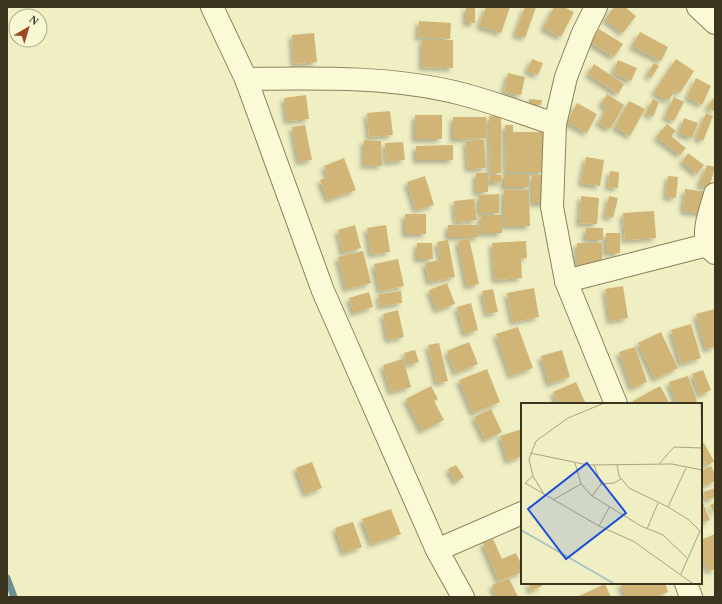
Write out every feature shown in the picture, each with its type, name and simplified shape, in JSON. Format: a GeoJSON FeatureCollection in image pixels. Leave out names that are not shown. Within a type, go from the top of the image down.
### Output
{"type":"FeatureCollection","features":[{"type":"Feature","properties":{"kind":"street"},"geometry":{"type":"LineString","coordinates":[[212,7],[246,79],[323,291],[437,550],[463,597]]}},
{"type":"Feature","properties":{"kind":"street"},"geometry":{"type":"LineString","coordinates":[[596,7],[583,33],[566,77],[555,124],[552,207],[566,281],[616,403]]}},
{"type":"Feature","properties":{"kind":"street"},"geometry":{"type":"LineString","coordinates":[[698,7],[715,23]]}},
{"type":"Feature","properties":{"kind":"street"},"geometry":{"type":"LineString","coordinates":[[246,79],[322,78],[410,84],[461,94],[555,124]]}},
{"type":"Feature","properties":{"kind":"street"},"geometry":{"type":"LineString","coordinates":[[566,281],[711,249],[707,225],[715,194]]}},
{"type":"Feature","properties":{"kind":"street"},"geometry":{"type":"LineString","coordinates":[[437,550],[521,513]]}},
{"type":"Feature","properties":{"kind":"street"},"geometry":{"type":"LineString","coordinates":[[686,584],[691,597]]}},
{"type":"Feature","properties":{"kind":"building"},"geometry":{"type":"Polygon","coordinates":[[[466,7],[475,7],[475,23],[466,23],[466,7]]]}},
{"type":"Feature","properties":{"kind":"building"},"geometry":{"type":"Polygon","coordinates":[[[486,7],[510,7],[501,33],[479,26],[486,7]]]}},
{"type":"Feature","properties":{"kind":"building"},"geometry":{"type":"Polygon","coordinates":[[[525,7],[536,7],[525,38],[515,34],[525,7]]]}},
{"type":"Feature","properties":{"kind":"building"},"geometry":{"type":"Polygon","coordinates":[[[554,7],[564,7],[574,12],[561,37],[543,28],[554,7]]]}},
{"type":"Feature","properties":{"kind":"building"},"geometry":{"type":"Polygon","coordinates":[[[614,7],[625,7],[636,16],[623,33],[605,19],[614,7]]]}},
{"type":"Feature","properties":{"kind":"building"},"geometry":{"type":"Polygon","coordinates":[[[419,21],[451,23],[450,39],[418,37],[419,21]]]}},
{"type":"Feature","properties":{"kind":"building"},"geometry":{"type":"Polygon","coordinates":[[[599,29],[623,44],[614,57],[590,42],[599,29]]]}},
{"type":"Feature","properties":{"kind":"building"},"geometry":{"type":"Polygon","coordinates":[[[640,32],[668,47],[661,61],[632,46],[640,32]]]}},
{"type":"Feature","properties":{"kind":"building"},"geometry":{"type":"Polygon","coordinates":[[[314,33],[317,62],[294,64],[292,35],[314,33]]]}},
{"type":"Feature","properties":{"kind":"building"},"geometry":{"type":"Polygon","coordinates":[[[422,40],[453,40],[453,68],[422,67],[422,40]]]}},
{"type":"Feature","properties":{"kind":"building"},"geometry":{"type":"Polygon","coordinates":[[[532,59],[543,63],[538,75],[527,71],[532,59]]]}},
{"type":"Feature","properties":{"kind":"building"},"geometry":{"type":"Polygon","coordinates":[[[676,59],[694,71],[680,93],[675,90],[668,101],[654,92],[676,59]]]}},
{"type":"Feature","properties":{"kind":"building"},"geometry":{"type":"Polygon","coordinates":[[[618,60],[637,68],[631,81],[613,73],[618,60]]]}},
{"type":"Feature","properties":{"kind":"building"},"geometry":{"type":"Polygon","coordinates":[[[654,63],[659,66],[651,78],[647,75],[654,63]]]}},
{"type":"Feature","properties":{"kind":"building"},"geometry":{"type":"Polygon","coordinates":[[[594,64],[624,84],[618,94],[588,74],[594,64]]]}},
{"type":"Feature","properties":{"kind":"building"},"geometry":{"type":"Polygon","coordinates":[[[508,73],[525,77],[521,95],[504,92],[508,73]]]}},
{"type":"Feature","properties":{"kind":"building"},"geometry":{"type":"Polygon","coordinates":[[[696,78],[711,86],[702,105],[687,97],[696,78]]]}},
{"type":"Feature","properties":{"kind":"building"},"geometry":{"type":"Polygon","coordinates":[[[607,94],[624,105],[610,129],[598,123],[607,108],[601,104],[607,94]]]}},
{"type":"Feature","properties":{"kind":"building"},"geometry":{"type":"Polygon","coordinates":[[[306,95],[309,119],[287,121],[284,98],[306,95]]]}},
{"type":"Feature","properties":{"kind":"building"},"geometry":{"type":"Polygon","coordinates":[[[715,96],[715,112],[707,107],[715,96]]]}},
{"type":"Feature","properties":{"kind":"building"},"geometry":{"type":"Polygon","coordinates":[[[674,97],[684,102],[674,121],[665,117],[674,97]]]}},
{"type":"Feature","properties":{"kind":"building"},"geometry":{"type":"Polygon","coordinates":[[[529,99],[542,100],[541,105],[529,105],[529,99]]]}},
{"type":"Feature","properties":{"kind":"building"},"geometry":{"type":"Polygon","coordinates":[[[653,99],[659,102],[653,117],[646,113],[653,99]]]}},
{"type":"Feature","properties":{"kind":"building"},"geometry":{"type":"Polygon","coordinates":[[[629,101],[645,109],[630,136],[615,127],[629,101]]]}},
{"type":"Feature","properties":{"kind":"building"},"geometry":{"type":"Polygon","coordinates":[[[577,103],[597,114],[587,133],[567,122],[577,103]]]}},
{"type":"Feature","properties":{"kind":"building"},"geometry":{"type":"Polygon","coordinates":[[[390,111],[393,135],[369,137],[367,113],[390,111]]]}},
{"type":"Feature","properties":{"kind":"building"},"geometry":{"type":"Polygon","coordinates":[[[706,113],[713,116],[703,141],[696,137],[706,113]]]}},
{"type":"Feature","properties":{"kind":"building"},"geometry":{"type":"Polygon","coordinates":[[[415,115],[442,115],[442,139],[415,139],[415,115]]]}},
{"type":"Feature","properties":{"kind":"building"},"geometry":{"type":"Polygon","coordinates":[[[489,116],[501,116],[501,173],[490,173],[489,116]]]}},
{"type":"Feature","properties":{"kind":"building"},"geometry":{"type":"Polygon","coordinates":[[[453,117],[486,117],[486,138],[453,139],[453,117]]]}},
{"type":"Feature","properties":{"kind":"building"},"geometry":{"type":"Polygon","coordinates":[[[684,118],[698,123],[692,138],[679,133],[684,118]]]}},
{"type":"Feature","properties":{"kind":"building"},"geometry":{"type":"Polygon","coordinates":[[[667,124],[676,131],[671,136],[686,148],[680,155],[656,137],[667,124]]]}},
{"type":"Feature","properties":{"kind":"building"},"geometry":{"type":"Polygon","coordinates":[[[305,125],[312,160],[299,162],[292,127],[305,125]]]}},
{"type":"Feature","properties":{"kind":"building"},"geometry":{"type":"Polygon","coordinates":[[[505,125],[513,125],[513,132],[544,132],[544,172],[506,172],[505,125]]]}},
{"type":"Feature","properties":{"kind":"building"},"geometry":{"type":"Polygon","coordinates":[[[364,140],[381,141],[382,166],[364,165],[364,140]]]}},
{"type":"Feature","properties":{"kind":"building"},"geometry":{"type":"Polygon","coordinates":[[[484,140],[486,168],[468,169],[466,141],[484,140]]]}},
{"type":"Feature","properties":{"kind":"building"},"geometry":{"type":"Polygon","coordinates":[[[403,142],[405,160],[386,162],[385,143],[403,142]]]}},
{"type":"Feature","properties":{"kind":"building"},"geometry":{"type":"Polygon","coordinates":[[[453,145],[453,160],[416,160],[416,146],[453,145]]]}},
{"type":"Feature","properties":{"kind":"building"},"geometry":{"type":"Polygon","coordinates":[[[688,153],[704,165],[697,174],[682,162],[688,153]]]}},
{"type":"Feature","properties":{"kind":"building"},"geometry":{"type":"Polygon","coordinates":[[[586,157],[604,160],[600,186],[581,183],[586,157]]]}},
{"type":"Feature","properties":{"kind":"building"},"geometry":{"type":"Polygon","coordinates":[[[344,158],[356,190],[328,200],[320,180],[328,177],[324,166],[344,158]]]}},
{"type":"Feature","properties":{"kind":"building"},"geometry":{"type":"Polygon","coordinates":[[[707,165],[715,167],[709,188],[699,185],[707,165]]]}},
{"type":"Feature","properties":{"kind":"building"},"geometry":{"type":"Polygon","coordinates":[[[610,171],[619,172],[618,188],[608,187],[610,171]]]}},
{"type":"Feature","properties":{"kind":"building"},"geometry":{"type":"Polygon","coordinates":[[[476,173],[488,173],[488,192],[476,192],[476,173]]]}},
{"type":"Feature","properties":{"kind":"building"},"geometry":{"type":"Polygon","coordinates":[[[504,174],[529,174],[529,187],[504,187],[504,174]]]}},
{"type":"Feature","properties":{"kind":"building"},"geometry":{"type":"Polygon","coordinates":[[[490,175],[501,175],[502,182],[490,183],[490,175]]]}},
{"type":"Feature","properties":{"kind":"building"},"geometry":{"type":"Polygon","coordinates":[[[532,175],[550,175],[550,203],[532,203],[532,175]]]}},
{"type":"Feature","properties":{"kind":"building"},"geometry":{"type":"Polygon","coordinates":[[[425,176],[434,205],[416,210],[407,182],[425,176]]]}},
{"type":"Feature","properties":{"kind":"building"},"geometry":{"type":"Polygon","coordinates":[[[668,176],[678,177],[676,198],[666,197],[668,176]]]}},
{"type":"Feature","properties":{"kind":"building"},"geometry":{"type":"Polygon","coordinates":[[[685,189],[709,192],[706,214],[683,211],[685,189]]]}},
{"type":"Feature","properties":{"kind":"building"},"geometry":{"type":"Polygon","coordinates":[[[504,190],[529,190],[530,226],[504,226],[504,190]]]}},
{"type":"Feature","properties":{"kind":"building"},"geometry":{"type":"Polygon","coordinates":[[[499,194],[499,213],[479,213],[479,195],[499,194]]]}},
{"type":"Feature","properties":{"kind":"building"},"geometry":{"type":"Polygon","coordinates":[[[581,196],[599,198],[597,224],[579,223],[581,196]]]}},
{"type":"Feature","properties":{"kind":"building"},"geometry":{"type":"Polygon","coordinates":[[[609,196],[618,198],[613,218],[605,216],[609,196]]]}},
{"type":"Feature","properties":{"kind":"building"},"geometry":{"type":"Polygon","coordinates":[[[474,199],[477,220],[456,222],[454,201],[474,199]]]}},
{"type":"Feature","properties":{"kind":"building"},"geometry":{"type":"Polygon","coordinates":[[[654,211],[656,238],[625,240],[623,213],[654,211]]]}},
{"type":"Feature","properties":{"kind":"building"},"geometry":{"type":"Polygon","coordinates":[[[405,214],[426,214],[426,234],[405,234],[405,214]]]}},
{"type":"Feature","properties":{"kind":"building"},"geometry":{"type":"Polygon","coordinates":[[[481,215],[502,215],[502,233],[481,233],[481,215]]]}},
{"type":"Feature","properties":{"kind":"building"},"geometry":{"type":"Polygon","coordinates":[[[355,225],[361,248],[343,253],[338,230],[355,225]]]}},
{"type":"Feature","properties":{"kind":"building"},"geometry":{"type":"Polygon","coordinates":[[[386,225],[390,252],[371,254],[367,228],[386,225]]]}},
{"type":"Feature","properties":{"kind":"building"},"geometry":{"type":"Polygon","coordinates":[[[448,225],[479,225],[479,237],[448,237],[448,225]]]}},
{"type":"Feature","properties":{"kind":"building"},"geometry":{"type":"Polygon","coordinates":[[[586,228],[603,228],[603,240],[586,240],[586,228]]]}},
{"type":"Feature","properties":{"kind":"building"},"geometry":{"type":"Polygon","coordinates":[[[606,233],[620,233],[620,253],[606,253],[606,233]]]}},
{"type":"Feature","properties":{"kind":"building"},"geometry":{"type":"Polygon","coordinates":[[[469,238],[479,284],[467,286],[458,241],[469,238]]]}},
{"type":"Feature","properties":{"kind":"building"},"geometry":{"type":"Polygon","coordinates":[[[448,240],[455,277],[429,282],[425,263],[441,260],[437,242],[448,240]]]}},
{"type":"Feature","properties":{"kind":"building"},"geometry":{"type":"Polygon","coordinates":[[[526,241],[527,258],[521,259],[522,278],[495,280],[492,243],[526,241]]]}},
{"type":"Feature","properties":{"kind":"building"},"geometry":{"type":"Polygon","coordinates":[[[417,243],[432,243],[433,259],[417,259],[417,243]]]}},
{"type":"Feature","properties":{"kind":"building"},"geometry":{"type":"Polygon","coordinates":[[[577,243],[602,243],[602,271],[577,271],[577,243]]]}},
{"type":"Feature","properties":{"kind":"building"},"geometry":{"type":"Polygon","coordinates":[[[363,251],[371,283],[346,289],[338,257],[363,251]]]}},
{"type":"Feature","properties":{"kind":"building"},"geometry":{"type":"Polygon","coordinates":[[[398,259],[404,286],[380,291],[374,264],[398,259]]]}},
{"type":"Feature","properties":{"kind":"building"},"geometry":{"type":"Polygon","coordinates":[[[447,283],[455,304],[437,310],[429,290],[447,283]]]}},
{"type":"Feature","properties":{"kind":"building"},"geometry":{"type":"Polygon","coordinates":[[[623,286],[628,318],[610,321],[605,289],[623,286]]]}},
{"type":"Feature","properties":{"kind":"building"},"geometry":{"type":"Polygon","coordinates":[[[534,288],[539,317],[513,322],[507,293],[534,288]]]}},
{"type":"Feature","properties":{"kind":"building"},"geometry":{"type":"Polygon","coordinates":[[[493,289],[498,312],[487,314],[482,291],[493,289]]]}},
{"type":"Feature","properties":{"kind":"building"},"geometry":{"type":"Polygon","coordinates":[[[401,291],[402,303],[380,306],[379,294],[401,291]]]}},
{"type":"Feature","properties":{"kind":"building"},"geometry":{"type":"Polygon","coordinates":[[[369,292],[373,307],[354,313],[349,298],[369,292]]]}},
{"type":"Feature","properties":{"kind":"building"},"geometry":{"type":"Polygon","coordinates":[[[471,303],[478,330],[465,334],[457,307],[471,303]]]}},
{"type":"Feature","properties":{"kind":"building"},"geometry":{"type":"Polygon","coordinates":[[[715,309],[715,347],[706,349],[696,314],[715,309]]]}},
{"type":"Feature","properties":{"kind":"building"},"geometry":{"type":"Polygon","coordinates":[[[398,310],[404,337],[388,340],[383,314],[398,310]]]}},
{"type":"Feature","properties":{"kind":"building"},"geometry":{"type":"Polygon","coordinates":[[[691,324],[701,358],[681,364],[671,330],[691,324]]]}},
{"type":"Feature","properties":{"kind":"building"},"geometry":{"type":"Polygon","coordinates":[[[518,327],[533,368],[511,376],[496,334],[518,327]]]}},
{"type":"Feature","properties":{"kind":"building"},"geometry":{"type":"Polygon","coordinates":[[[661,332],[678,368],[655,379],[638,343],[661,332]]]}},
{"type":"Feature","properties":{"kind":"building"},"geometry":{"type":"Polygon","coordinates":[[[469,342],[478,364],[456,373],[447,351],[469,342]]]}},
{"type":"Feature","properties":{"kind":"building"},"geometry":{"type":"Polygon","coordinates":[[[439,343],[448,381],[437,383],[428,345],[439,343]]]}},
{"type":"Feature","properties":{"kind":"building"},"geometry":{"type":"Polygon","coordinates":[[[635,347],[647,382],[632,388],[619,352],[635,347]]]}},
{"type":"Feature","properties":{"kind":"building"},"geometry":{"type":"Polygon","coordinates":[[[415,350],[419,362],[408,365],[404,353],[415,350]]]}},
{"type":"Feature","properties":{"kind":"building"},"geometry":{"type":"Polygon","coordinates":[[[562,350],[570,377],[549,384],[541,356],[562,350]]]}},
{"type":"Feature","properties":{"kind":"building"},"geometry":{"type":"Polygon","coordinates":[[[403,359],[411,387],[391,392],[383,365],[403,359]]]}},
{"type":"Feature","properties":{"kind":"building"},"geometry":{"type":"Polygon","coordinates":[[[487,369],[500,402],[473,413],[459,380],[487,369]]]}},
{"type":"Feature","properties":{"kind":"building"},"geometry":{"type":"Polygon","coordinates":[[[703,370],[711,390],[700,395],[692,374],[703,370]]]}},
{"type":"Feature","properties":{"kind":"building"},"geometry":{"type":"Polygon","coordinates":[[[688,376],[697,401],[691,403],[677,403],[669,382],[688,376]]]}},
{"type":"Feature","properties":{"kind":"building"},"geometry":{"type":"Polygon","coordinates":[[[576,382],[586,403],[558,403],[553,392],[576,382]]]}},
{"type":"Feature","properties":{"kind":"building"},"geometry":{"type":"Polygon","coordinates":[[[431,386],[438,399],[434,401],[444,420],[422,431],[406,399],[431,386]]]}},
{"type":"Feature","properties":{"kind":"building"},"geometry":{"type":"Polygon","coordinates":[[[660,386],[669,403],[634,403],[633,401],[660,386]]]}},
{"type":"Feature","properties":{"kind":"building"},"geometry":{"type":"Polygon","coordinates":[[[491,409],[502,432],[485,440],[474,417],[491,409]]]}},
{"type":"Feature","properties":{"kind":"building"},"geometry":{"type":"Polygon","coordinates":[[[521,429],[521,456],[508,461],[500,436],[521,429]]]}},
{"type":"Feature","properties":{"kind":"building"},"geometry":{"type":"Polygon","coordinates":[[[704,443],[714,461],[707,466],[702,457],[702,444],[704,443]]]}},
{"type":"Feature","properties":{"kind":"building"},"geometry":{"type":"Polygon","coordinates":[[[312,462],[322,488],[306,494],[296,468],[312,462]]]}},
{"type":"Feature","properties":{"kind":"building"},"geometry":{"type":"Polygon","coordinates":[[[456,465],[464,477],[456,482],[448,469],[456,465]]]}},
{"type":"Feature","properties":{"kind":"building"},"geometry":{"type":"Polygon","coordinates":[[[711,466],[715,474],[715,481],[702,487],[702,470],[711,466]]]}},
{"type":"Feature","properties":{"kind":"building"},"geometry":{"type":"Polygon","coordinates":[[[715,488],[715,497],[706,500],[703,492],[715,488]]]}},
{"type":"Feature","properties":{"kind":"building"},"geometry":{"type":"Polygon","coordinates":[[[702,500],[710,520],[702,523],[702,500]]]}},
{"type":"Feature","properties":{"kind":"building"},"geometry":{"type":"Polygon","coordinates":[[[715,503],[715,516],[710,505],[715,503]]]}},
{"type":"Feature","properties":{"kind":"building"},"geometry":{"type":"Polygon","coordinates":[[[391,509],[401,534],[372,544],[362,519],[391,509]]]}},
{"type":"Feature","properties":{"kind":"building"},"geometry":{"type":"Polygon","coordinates":[[[353,522],[362,547],[344,553],[335,528],[353,522]]]}},
{"type":"Feature","properties":{"kind":"building"},"geometry":{"type":"Polygon","coordinates":[[[715,534],[715,569],[709,571],[702,557],[702,540],[715,534]]]}},
{"type":"Feature","properties":{"kind":"building"},"geometry":{"type":"Polygon","coordinates":[[[493,539],[502,559],[516,553],[521,564],[521,572],[499,581],[483,543],[493,539]]]}},
{"type":"Feature","properties":{"kind":"building"},"geometry":{"type":"Polygon","coordinates":[[[509,578],[518,597],[497,597],[492,585],[509,578]]]}},
{"type":"Feature","properties":{"kind":"building"},"geometry":{"type":"Polygon","coordinates":[[[528,584],[541,584],[542,586],[531,591],[528,584]]]}},
{"type":"Feature","properties":{"kind":"building"},"geometry":{"type":"Polygon","coordinates":[[[605,584],[611,597],[577,597],[605,584]]]}},
{"type":"Feature","properties":{"kind":"building"},"geometry":{"type":"Polygon","coordinates":[[[620,584],[665,584],[668,592],[656,597],[626,597],[620,584]]]}},
{"type":"Feature","properties":{"kind":"waterway"},"geometry":{"type":"LineString","coordinates":[[7,578],[14,597]]}}]}
